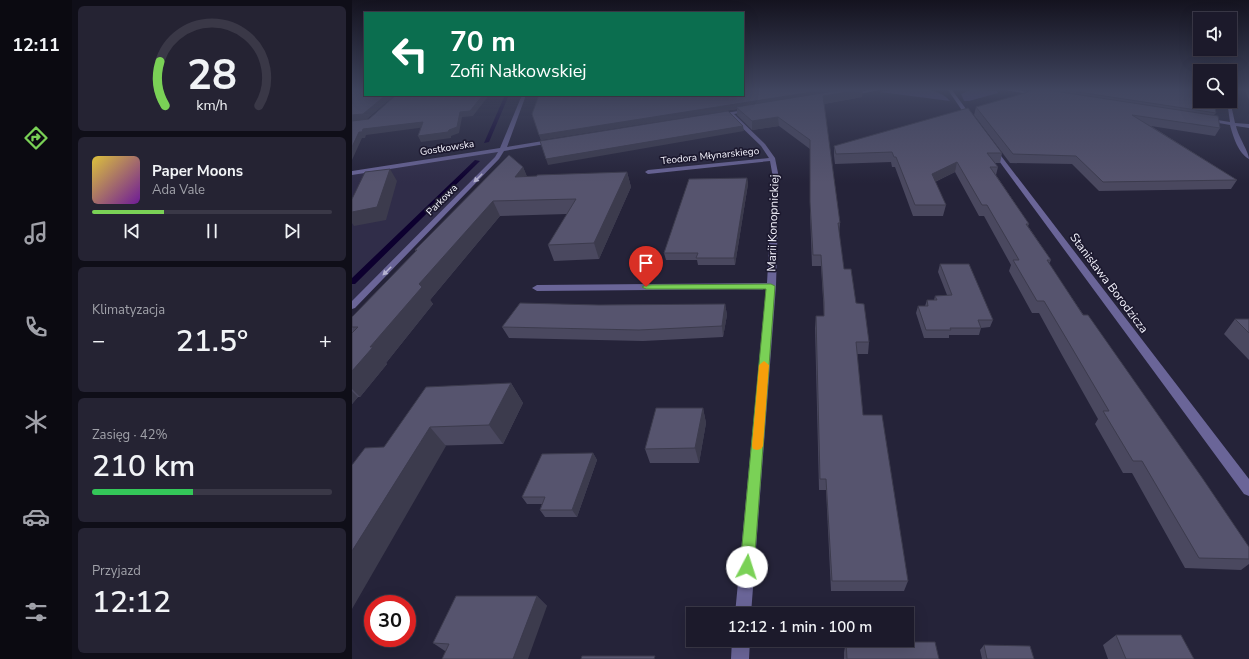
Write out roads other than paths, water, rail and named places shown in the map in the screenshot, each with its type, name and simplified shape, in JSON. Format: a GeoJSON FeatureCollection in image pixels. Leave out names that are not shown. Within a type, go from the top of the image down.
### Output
{"type":"FeatureCollection","features":[{"type":"Feature","properties":{"kind":"street","name":"Parkowa"},"geometry":{"type":"LineString","coordinates":[[352,306],[497,158],[503,149],[514,121]]}},
{"type":"Feature","properties":{"kind":"street","name":"Marii Konopnickiej"},"geometry":{"type":"LineString","coordinates":[[738,121],[763,145],[773,159],[776,178],[771,286],[744,607]]}},
{"type":"Feature","properties":{"kind":"street"},"geometry":{"type":"LineString","coordinates":[[973,121],[977,127]]}},
{"type":"Feature","properties":{"kind":"street"},"geometry":{"type":"LineString","coordinates":[[1213,121],[1249,126]]}},
{"type":"Feature","properties":{"kind":"street"},"geometry":{"type":"LineString","coordinates":[[1232,121],[1242,151],[1249,157]]}},
{"type":"Feature","properties":{"kind":"street","name":"Gostkowska"},"geometry":{"type":"LineString","coordinates":[[352,173],[558,140]]}},
{"type":"Feature","properties":{"kind":"street","name":"Stanisława Borodzicza"},"geometry":{"type":"LineString","coordinates":[[986,140],[1249,490]]}},
{"type":"Feature","properties":{"kind":"street","name":"Teodora Młynarskiego"},"geometry":{"type":"LineString","coordinates":[[648,172],[773,159]]}},
{"type":"Feature","properties":{"kind":"street"},"geometry":{"type":"LineString","coordinates":[[537,288],[771,286]]}},
{"type":"Feature","properties":{"kind":"street"},"geometry":{"type":"LineString","coordinates":[[740,659],[741,647]]}},
{"type":"Feature","properties":{"kind":"waterway"},"geometry":{"type":"LineString","coordinates":[[486,142],[495,121]]}},
{"type":"Feature","properties":{"kind":"waterway"},"geometry":{"type":"LineString","coordinates":[[352,282],[477,161]]}}]}
